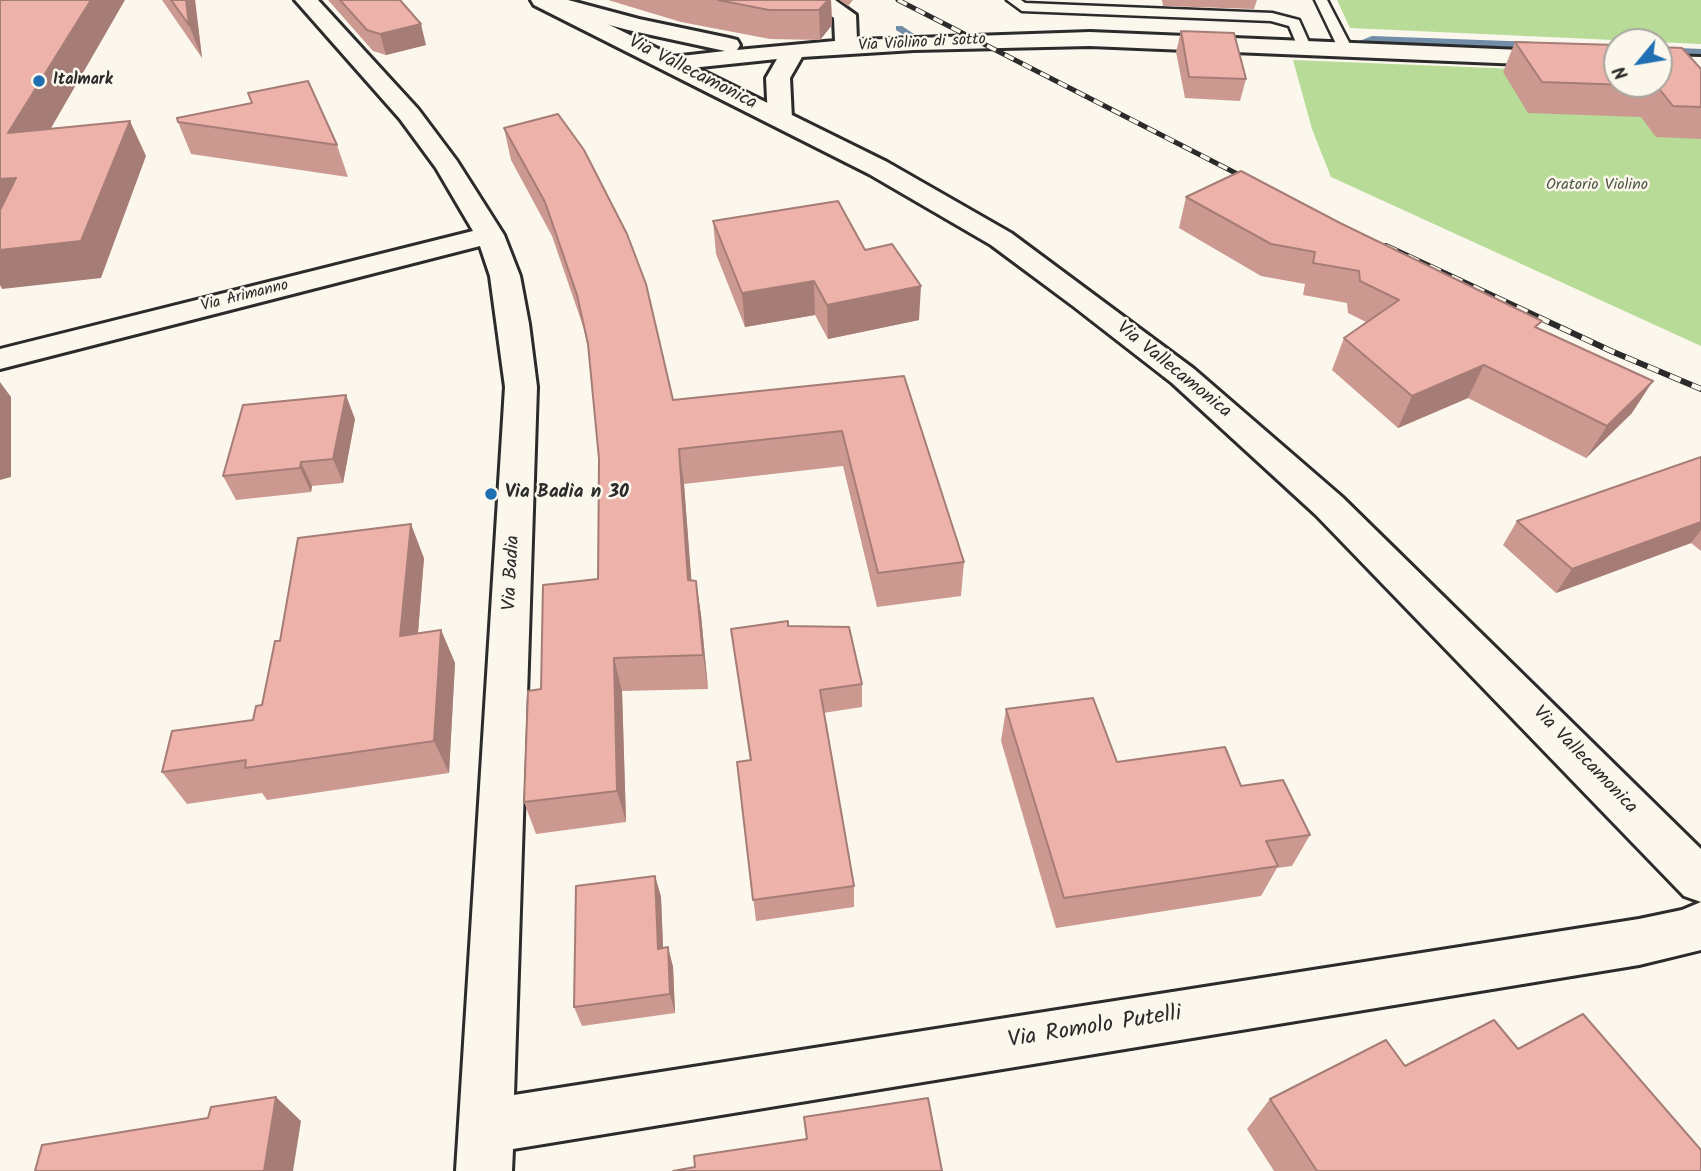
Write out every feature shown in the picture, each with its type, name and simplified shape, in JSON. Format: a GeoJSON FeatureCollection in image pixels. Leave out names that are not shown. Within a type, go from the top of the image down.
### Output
{"type":"FeatureCollection","features":[{"type":"Feature","properties":{"kind":"street","name":"Via Badia"},"geometry":{"type":"LineString","coordinates":[[306,0],[409,114],[448,167],[490,235],[505,276],[521,387],[486,1149]]}},
{"type":"Feature","properties":{"kind":"street","name":"Via Violino di sotto"},"geometry":{"type":"LineString","coordinates":[[543,0],[696,39],[794,51]]}},
{"type":"Feature","properties":{"kind":"street","name":"Via Vallecamonica"},"geometry":{"type":"LineString","coordinates":[[543,0],[878,167],[1000,240],[1183,376],[1329,506],[1701,881]]}},
{"type":"Feature","properties":{"kind":"street","name":"Via Violino di sotto"},"geometry":{"type":"LineString","coordinates":[[820,0],[845,15],[846,48]]}},
{"type":"Feature","properties":{"kind":"street","name":"Via Violino di sotto"},"geometry":{"type":"LineString","coordinates":[[673,63],[846,48],[998,40],[1090,39],[1603,60]]}},
{"type":"Feature","properties":{"kind":"street"},"geometry":{"type":"LineString","coordinates":[[780,119],[778,78],[794,51]]}},
{"type":"Feature","properties":{"kind":"street"},"geometry":{"type":"LineString","coordinates":[[1673,63],[1701,64]]}},
{"type":"Feature","properties":{"kind":"street","name":"Via Arimanno"},"geometry":{"type":"LineString","coordinates":[[0,359],[490,235]]}},
{"type":"Feature","properties":{"kind":"street","name":"Via Romolo Putelli"},"geometry":{"type":"LineString","coordinates":[[486,1149],[1639,942],[1692,931],[1701,925]]}},
{"type":"Feature","properties":{"kind":"lane"},"geometry":{"type":"LineString","coordinates":[[1013,0],[1022,7],[1272,18],[1294,23],[1305,48]]}},
{"type":"Feature","properties":{"kind":"lane"},"geometry":{"type":"LineString","coordinates":[[1321,0],[1346,51]]}},
{"type":"Feature","properties":{"kind":"green space"},"geometry":{"type":"Polygon","coordinates":[[[1337,0],[1701,0],[1701,44],[1673,43],[1673,28],[1603,28],[1603,40],[1350,28],[1337,0]]]}},
{"type":"Feature","properties":{"kind":"green space","name":"Oratorio Violino"},"geometry":{"type":"Polygon","coordinates":[[[1293,60],[1603,72],[1603,98],[1673,98],[1673,91],[1701,106],[1701,346],[1331,177],[1312,129],[1293,60]]]}},
{"type":"Feature","properties":{"kind":"building"},"geometry":{"type":"Polygon","coordinates":[[[0,0],[91,0],[8,133],[130,121],[81,241],[0,250],[0,210],[16,178],[0,179],[0,0]]]}},
{"type":"Feature","properties":{"kind":"building"},"geometry":{"type":"Polygon","coordinates":[[[171,0],[186,0],[189,25],[171,0]]]}},
{"type":"Feature","properties":{"kind":"building"},"geometry":{"type":"Polygon","coordinates":[[[340,0],[400,0],[421,24],[380,34],[367,30],[340,0]]]}},
{"type":"Feature","properties":{"kind":"building"},"geometry":{"type":"Polygon","coordinates":[[[718,0],[828,0],[819,10],[769,10],[718,0]]]}},
{"type":"Feature","properties":{"kind":"building"},"geometry":{"type":"Polygon","coordinates":[[[1181,31],[1234,33],[1246,79],[1189,77],[1181,31]]]}},
{"type":"Feature","properties":{"kind":"building"},"geometry":{"type":"Polygon","coordinates":[[[1515,42],[1603,45],[1603,84],[1542,82],[1515,42]]]}},
{"type":"Feature","properties":{"kind":"building"},"geometry":{"type":"Polygon","coordinates":[[[1673,48],[1682,48],[1701,69],[1701,107],[1673,106],[1667,98],[1673,98],[1673,48]]]}},
{"type":"Feature","properties":{"kind":"building"},"geometry":{"type":"Polygon","coordinates":[[[308,81],[337,145],[178,122],[177,118],[252,103],[248,93],[308,81]]]}},
{"type":"Feature","properties":{"kind":"building"},"geometry":{"type":"Polygon","coordinates":[[[558,114],[584,150],[627,234],[646,284],[673,400],[904,376],[964,562],[878,573],[842,431],[679,449],[688,580],[696,581],[703,655],[614,658],[617,791],[524,802],[528,691],[541,689],[543,585],[598,579],[599,459],[588,344],[577,295],[545,202],[504,128],[558,114]]]}},
{"type":"Feature","properties":{"kind":"building"},"geometry":{"type":"Polygon","coordinates":[[[1241,171],[1340,223],[1542,321],[1535,327],[1653,381],[1607,426],[1484,365],[1412,396],[1344,338],[1399,300],[1360,281],[1359,271],[1313,263],[1315,252],[1271,244],[1186,197],[1241,171]]]}},
{"type":"Feature","properties":{"kind":"building"},"geometry":{"type":"Polygon","coordinates":[[[838,201],[865,250],[892,244],[921,286],[827,305],[814,281],[742,293],[713,221],[838,201]]]}},
{"type":"Feature","properties":{"kind":"building"},"geometry":{"type":"Polygon","coordinates":[[[346,395],[333,459],[301,462],[300,468],[223,476],[243,405],[346,395]]]}},
{"type":"Feature","properties":{"kind":"building"},"geometry":{"type":"Polygon","coordinates":[[[1701,457],[1701,522],[1572,569],[1517,521],[1701,457]]]}},
{"type":"Feature","properties":{"kind":"building"},"geometry":{"type":"Polygon","coordinates":[[[411,524],[400,636],[441,630],[434,741],[245,768],[246,760],[162,772],[172,731],[253,720],[256,706],[262,705],[275,641],[280,641],[298,538],[411,524]]]}},
{"type":"Feature","properties":{"kind":"building"},"geometry":{"type":"Polygon","coordinates":[[[788,621],[788,626],[849,627],[862,684],[820,690],[854,886],[753,900],[737,762],[751,760],[731,629],[788,621]]]}},
{"type":"Feature","properties":{"kind":"building"},"geometry":{"type":"Polygon","coordinates":[[[1093,698],[1117,762],[1225,747],[1241,786],[1283,780],[1310,835],[1266,841],[1278,866],[1064,898],[1006,709],[1093,698]]]}},
{"type":"Feature","properties":{"kind":"building"},"geometry":{"type":"Polygon","coordinates":[[[655,876],[658,949],[668,947],[670,994],[574,1007],[576,886],[655,876]]]}},
{"type":"Feature","properties":{"kind":"building"},"geometry":{"type":"Polygon","coordinates":[[[1583,1014],[1701,1150],[1701,1171],[1317,1171],[1270,1099],[1386,1040],[1405,1066],[1494,1020],[1518,1049],[1583,1014]]]}},
{"type":"Feature","properties":{"kind":"building"},"geometry":{"type":"Polygon","coordinates":[[[276,1097],[264,1171],[35,1171],[42,1145],[208,1118],[211,1107],[276,1097]]]}},
{"type":"Feature","properties":{"kind":"building"},"geometry":{"type":"Polygon","coordinates":[[[928,1098],[942,1171],[673,1171],[695,1167],[694,1156],[807,1139],[804,1117],[928,1098]]]}},
{"type":"Feature","properties":{"kind":"waterway"},"geometry":{"type":"LineString","coordinates":[[899,28],[909,34]]}},
{"type":"Feature","properties":{"kind":"waterway"},"geometry":{"type":"LineString","coordinates":[[1357,44],[1372,39],[1535,45]]}},
{"type":"Feature","properties":{"kind":"waterway"},"geometry":{"type":"LineString","coordinates":[[1673,51],[1701,52]]}},
{"type":"Feature","properties":{"kind":"railway"},"geometry":{"type":"LineString","coordinates":[[898,0],[1253,182]]}},
{"type":"Feature","properties":{"kind":"railway"},"geometry":{"type":"LineString","coordinates":[[1386,246],[1611,351],[1701,389]]}},
{"type":"Feature","properties":{"kind":"place","name":"Italmark"},"geometry":{"type":"Point","coordinates":[39,81]}},
{"type":"Feature","properties":{"kind":"place","name":"Via Badia n 30"},"geometry":{"type":"Point","coordinates":[491,494]}}]}
